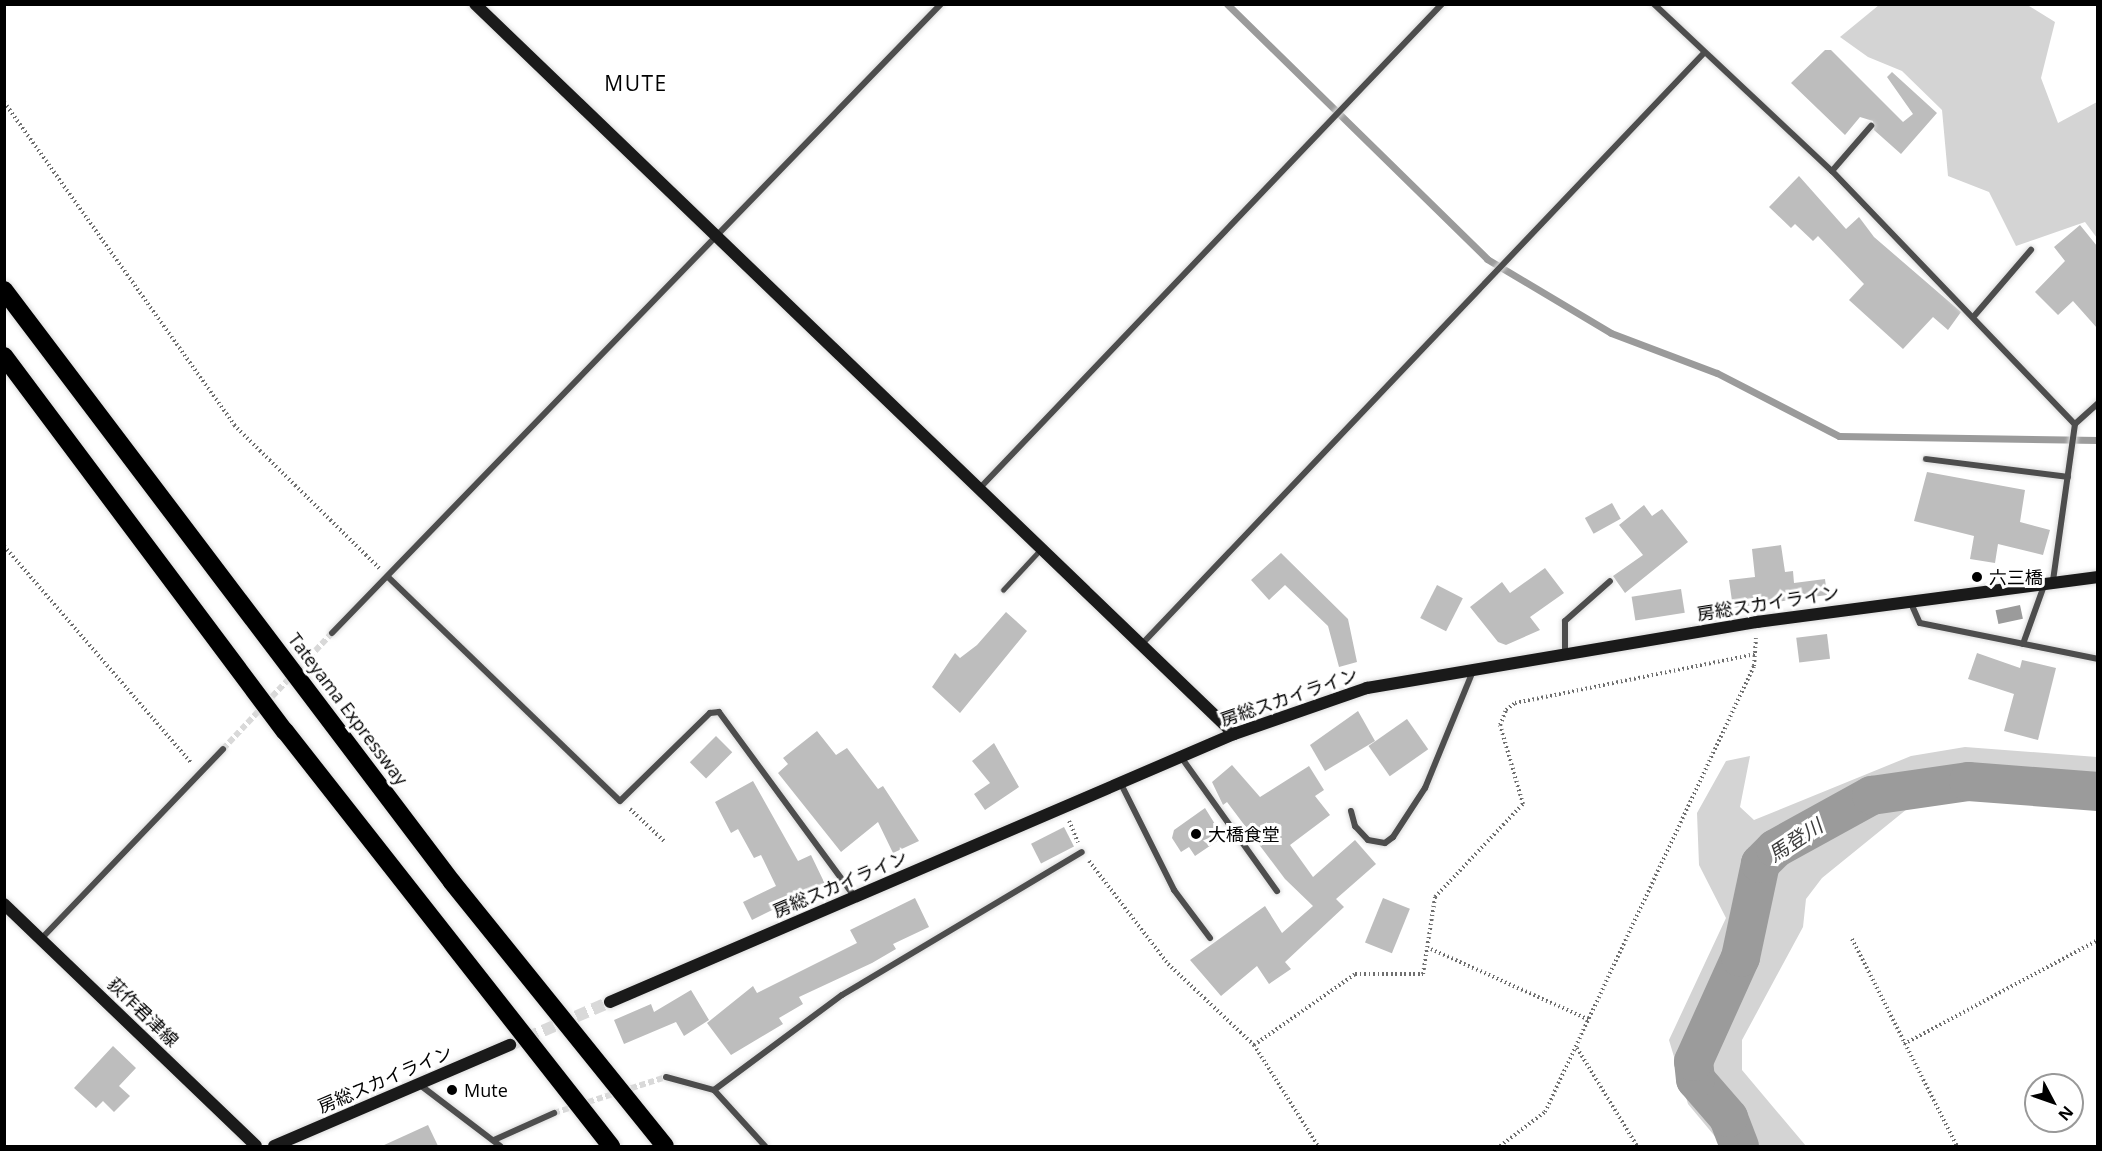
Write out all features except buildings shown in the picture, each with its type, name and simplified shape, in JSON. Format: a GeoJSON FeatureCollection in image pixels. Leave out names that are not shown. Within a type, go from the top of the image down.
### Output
{"type":"FeatureCollection","features":[{"type":"Feature","properties":{"kind":"highway","name":"Tateyama Expressway"},"geometry":{"type":"LineString","coordinates":[[4,290],[452,882],[664,1146]]}},
{"type":"Feature","properties":{"kind":"highway"},"geometry":{"type":"LineString","coordinates":[[4,356],[285,731],[611,1146]]}},
{"type":"Feature","properties":{"kind":"main road"},"geometry":{"type":"LineString","coordinates":[[475,4],[978,491],[1234,734]]}},
{"type":"Feature","properties":{"kind":"main road","name":"房総スカイライン"},"geometry":{"type":"LineString","coordinates":[[610,1002],[1064,809],[1234,734],[1367,688],[1756,622],[1910,599],[2097,577]]}},
{"type":"Feature","properties":{"kind":"main road","name":"荻作君津線"},"geometry":{"type":"LineString","coordinates":[[4,904],[256,1146]]}},
{"type":"Feature","properties":{"kind":"main road","name":"房総スカイライン"},"geometry":{"type":"LineString","coordinates":[[274,1146],[510,1045]]}},
{"type":"Feature","properties":{"kind":"street"},"geometry":{"type":"LineString","coordinates":[[332,633],[941,4]]}},
{"type":"Feature","properties":{"kind":"street"},"geometry":{"type":"LineString","coordinates":[[978,491],[1345,109],[1442,4]]}},
{"type":"Feature","properties":{"kind":"street"},"geometry":{"type":"LineString","coordinates":[[1656,5],[1704,53],[1832,171],[1975,315],[2075,427]]}},
{"type":"Feature","properties":{"kind":"street"},"geometry":{"type":"LineString","coordinates":[[1140,646],[1506,264],[1704,53]]}},
{"type":"Feature","properties":{"kind":"street"},"geometry":{"type":"LineString","coordinates":[[1832,171],[1871,126]]}},
{"type":"Feature","properties":{"kind":"street"},"geometry":{"type":"LineString","coordinates":[[1975,315],[2031,250]]}},
{"type":"Feature","properties":{"kind":"street"},"geometry":{"type":"LineString","coordinates":[[2023,644],[2049,581],[2075,427],[2097,403]]}},
{"type":"Feature","properties":{"kind":"street"},"geometry":{"type":"LineString","coordinates":[[1926,459],[2068,473]]}},
{"type":"Feature","properties":{"kind":"street"},"geometry":{"type":"LineString","coordinates":[[388,577],[620,801],[710,713],[719,712],[855,897]]}},
{"type":"Feature","properties":{"kind":"street"},"geometry":{"type":"LineString","coordinates":[[1565,654],[1565,621],[1610,581]]}},
{"type":"Feature","properties":{"kind":"street"},"geometry":{"type":"LineString","coordinates":[[1910,599],[1920,623],[2097,659]]}},
{"type":"Feature","properties":{"kind":"street"},"geometry":{"type":"LineString","coordinates":[[1351,811],[1354,826],[1368,840],[1385,843],[1393,837],[1425,788],[1473,670]]}},
{"type":"Feature","properties":{"kind":"street"},"geometry":{"type":"LineString","coordinates":[[41,939],[223,749]]}},
{"type":"Feature","properties":{"kind":"street"},"geometry":{"type":"LineString","coordinates":[[1181,757],[1278,891]]}},
{"type":"Feature","properties":{"kind":"street"},"geometry":{"type":"LineString","coordinates":[[1121,784],[1174,891],[1210,938]]}},
{"type":"Feature","properties":{"kind":"street"},"geometry":{"type":"LineString","coordinates":[[714,1090],[842,995],[1082,852]]}},
{"type":"Feature","properties":{"kind":"street"},"geometry":{"type":"LineString","coordinates":[[666,1077],[714,1090],[765,1146]]}},
{"type":"Feature","properties":{"kind":"street"},"geometry":{"type":"LineString","coordinates":[[419,1084],[500,1146]]}},
{"type":"Feature","properties":{"kind":"street"},"geometry":{"type":"LineString","coordinates":[[494,1140],[554,1113]]}},
{"type":"Feature","properties":{"kind":"lane"},"geometry":{"type":"LineString","coordinates":[[1003,590],[1040,550]]}},
{"type":"Feature","properties":{"kind":"path"},"geometry":{"type":"LineString","coordinates":[[4,102],[234,425],[388,577]]}},
{"type":"Feature","properties":{"kind":"path"},"geometry":{"type":"LineString","coordinates":[[4,546],[199,773]]}},
{"type":"Feature","properties":{"kind":"path"},"geometry":{"type":"LineString","coordinates":[[1500,1146],[1545,1112],[1577,1048],[1670,853],[1755,654],[1756,622]]}},
{"type":"Feature","properties":{"kind":"path"},"geometry":{"type":"LineString","coordinates":[[1254,1045],[1355,974],[1423,974],[1431,949],[1428,926],[1435,897],[1522,804],[1500,725],[1506,710],[1515,703],[1755,654]]}},
{"type":"Feature","properties":{"kind":"path"},"geometry":{"type":"LineString","coordinates":[[620,801],[664,841]]}},
{"type":"Feature","properties":{"kind":"path"},"geometry":{"type":"LineString","coordinates":[[1064,809],[1082,852],[1168,964],[1254,1045],[1318,1146]]}},
{"type":"Feature","properties":{"kind":"path"},"geometry":{"type":"LineString","coordinates":[[1852,939],[1958,1146]]}},
{"type":"Feature","properties":{"kind":"path"},"geometry":{"type":"LineString","coordinates":[[1904,1044],[2097,940]]}},
{"type":"Feature","properties":{"kind":"path"},"geometry":{"type":"LineString","coordinates":[[1431,949],[1590,1020]]}},
{"type":"Feature","properties":{"kind":"path"},"geometry":{"type":"LineString","coordinates":[[1577,1048],[1637,1146]]}},
{"type":"Feature","properties":{"kind":"shaded area"},"geometry":{"type":"Polygon","coordinates":[[[1879,5],[2029,6],[2055,22],[2041,78],[2058,123],[2097,102],[2097,238],[2085,222],[2016,246],[1989,192],[1948,176],[1942,110],[1902,71],[1868,57],[1840,37],[1879,5]]]}},
{"type":"Feature","properties":{"kind":"shaded area"},"geometry":{"type":"Polygon","coordinates":[[[2020,605],[2023,619],[1998,624],[1996,610],[2020,605]]]}},
{"type":"Feature","properties":{"kind":"shaded area"},"geometry":{"type":"Polygon","coordinates":[[[1965,747],[2097,757],[2097,778],[2045,772],[1944,779],[1822,878],[1806,899],[1803,927],[1742,1040],[1742,1070],[1806,1146],[1723,1146],[1688,1104],[1669,1040],[1726,918],[1699,865],[1697,813],[1726,761],[1750,756],[1740,807],[1754,820],[1911,756],[1965,747]]]}},
{"type":"Feature","properties":{"kind":"waterway"},"geometry":{"type":"LineString","coordinates":[[1227,4],[1487,259],[1611,333],[1717,373],[1839,436],[2098,440]]}},
{"type":"Feature","properties":{"kind":"waterway","name":"馬登川"},"geometry":{"type":"LineString","coordinates":[[1739,1146],[1728,1117],[1695,1079],[1693,1061],[1740,957],[1760,863],[1775,848],[1871,795],[1968,781],[2098,791]]}},
{"type":"Feature","properties":{"kind":"tunnel"},"geometry":{"type":"LineString","coordinates":[[223,749],[332,633]]}},
{"type":"Feature","properties":{"kind":"tunnel"},"geometry":{"type":"LineString","coordinates":[[510,1045],[610,1002]]}},
{"type":"Feature","properties":{"kind":"tunnel"},"geometry":{"type":"LineString","coordinates":[[554,1113],[666,1077]]}},
{"type":"Feature","properties":{"kind":"place","name":"六三橋"},"geometry":{"type":"Point","coordinates":[1977,577]}},
{"type":"Feature","properties":{"kind":"place","name":"大橋食堂"},"geometry":{"type":"Point","coordinates":[1196,834]}},
{"type":"Feature","properties":{"kind":"place","name":"Mute"},"geometry":{"type":"Point","coordinates":[452,1090]}},
{"type":"Feature","properties":{"kind":"district","name":"MUTE"},"geometry":{"type":"Point","coordinates":[636,83]}}]}
